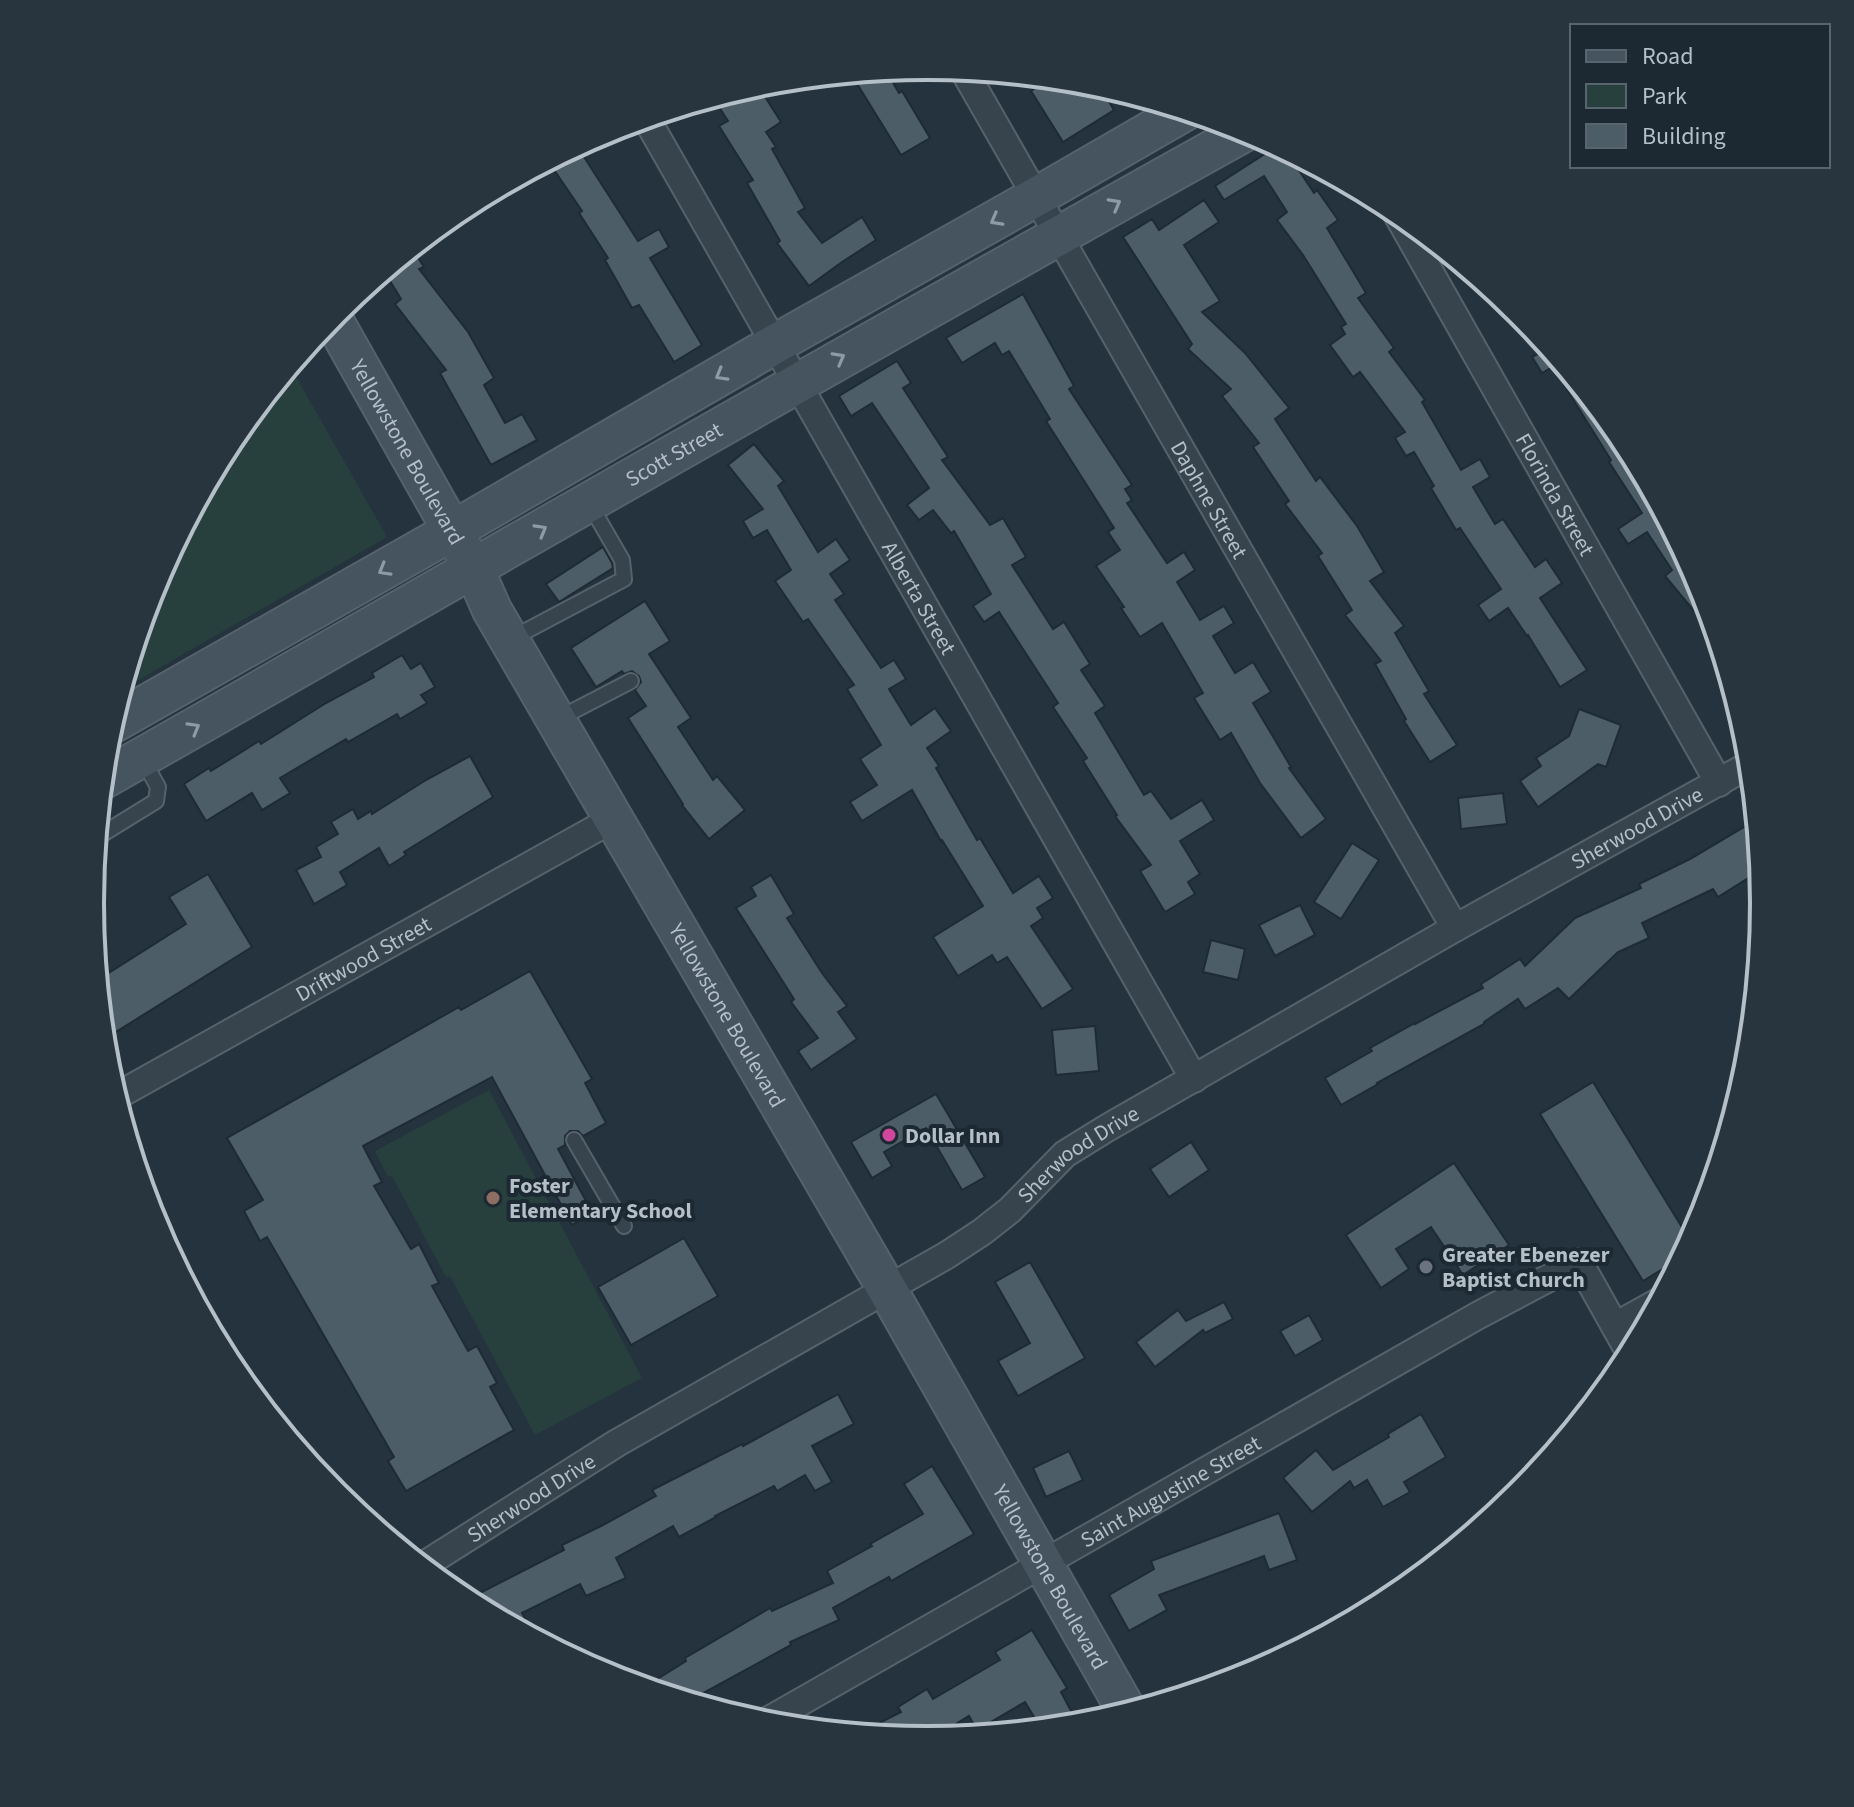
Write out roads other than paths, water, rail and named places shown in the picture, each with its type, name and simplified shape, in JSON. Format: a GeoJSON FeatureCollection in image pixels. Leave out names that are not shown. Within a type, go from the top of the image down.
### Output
{"type":"FeatureCollection","features":[{"type":"Feature","properties":{"kind":"main road","name":"Scott Street"},"geometry":{"type":"LineString","coordinates":[[126,716],[1173,118]]}},
{"type":"Feature","properties":{"kind":"main road","name":"Scott Street"},"geometry":{"type":"LineString","coordinates":[[115,773],[797,382],[1232,139]]}},
{"type":"Feature","properties":{"kind":"main road","name":"Yellowstone Boulevard"},"geometry":{"type":"LineString","coordinates":[[338,329],[474,569],[509,640],[887,1289],[1122,1703]]}},
{"type":"Feature","properties":{"kind":"main road"},"geometry":{"type":"LineString","coordinates":[[124,724],[147,754]]}},
{"type":"Feature","properties":{"kind":"street","name":"Daphne Street"},"geometry":{"type":"LineString","coordinates":[[970,82],[1455,928]]}},
{"type":"Feature","properties":{"kind":"street","name":"Alberta Street"},"geometry":{"type":"LineString","coordinates":[[652,128],[1194,1079]]}},
{"type":"Feature","properties":{"kind":"street","name":"Florinda Street"},"geometry":{"type":"LineString","coordinates":[[1410,237],[1719,783]]}},
{"type":"Feature","properties":{"kind":"street","name":"Sherwood Drive"},"geometry":{"type":"LineString","coordinates":[[431,1561],[617,1443],[947,1255],[1010,1210],[1065,1154],[1455,928],[1739,771]]}},
{"type":"Feature","properties":{"kind":"street","name":"Driftwood Street"},"geometry":{"type":"LineString","coordinates":[[126,1091],[613,819]]}},
{"type":"Feature","properties":{"kind":"street","name":"Saint Augustine Street"},"geometry":{"type":"LineString","coordinates":[[780,1713],[1463,1323],[1579,1262],[1615,1326]]}},
{"type":"Feature","properties":{"kind":"street"},"geometry":{"type":"LineString","coordinates":[[1624,1342],[1615,1326],[1642,1311]]}},
{"type":"Feature","properties":{"kind":"lane"},"geometry":{"type":"LineString","coordinates":[[509,640],[624,579],[622,560],[589,502]]}},
{"type":"Feature","properties":{"kind":"lane"},"geometry":{"type":"LineString","coordinates":[[556,720],[631,681]]}},
{"type":"Feature","properties":{"kind":"lane"},"geometry":{"type":"LineString","coordinates":[[107,831],[156,801],[158,787],[147,754]]}},
{"type":"Feature","properties":{"kind":"lane"},"geometry":{"type":"LineString","coordinates":[[574,1140],[624,1226]]}},
{"type":"Feature","properties":{"kind":"place","name":"Dollar Inn"},"geometry":{"type":"Point","coordinates":[889,1135]}},
{"type":"Feature","properties":{"kind":"place","name":"Foster Elementary School"},"geometry":{"type":"Point","coordinates":[493,1198]}},
{"type":"Feature","properties":{"kind":"place","name":"Greater Ebenezer Baptist Church"},"geometry":{"type":"Point","coordinates":[1426,1267]}}]}
